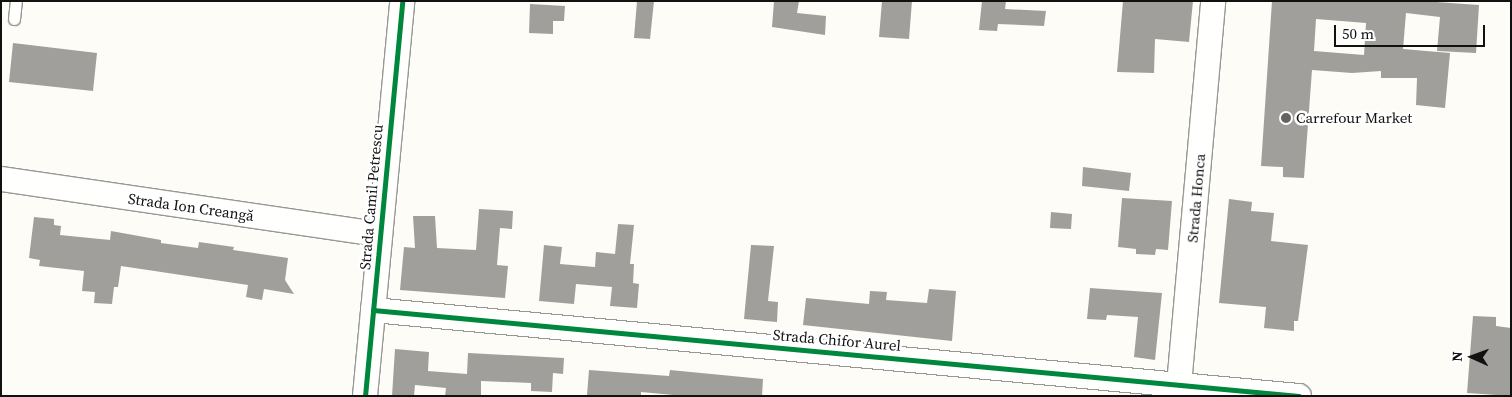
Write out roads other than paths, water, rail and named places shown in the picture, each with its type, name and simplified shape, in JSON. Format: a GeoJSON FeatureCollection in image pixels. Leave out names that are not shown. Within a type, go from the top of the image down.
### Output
{"type":"FeatureCollection","features":[{"type":"Feature","properties":{"kind":"street","name":"Strada Camil Petrescu"},"geometry":{"type":"LineString","coordinates":[[365,396],[402,1]]}},
{"type":"Feature","properties":{"kind":"street","name":"Strada Honca"},"geometry":{"type":"LineString","coordinates":[[1179,390],[1213,1]]}},
{"type":"Feature","properties":{"kind":"street","name":"Strada Ion Creangă"},"geometry":{"type":"LineString","coordinates":[[1,179],[380,234]]}},
{"type":"Feature","properties":{"kind":"street","name":"Strada Chifor Aurel"},"geometry":{"type":"LineString","coordinates":[[373,310],[1179,390],[1299,396]]}},
{"type":"Feature","properties":{"kind":"lane"},"geometry":{"type":"LineString","coordinates":[[14,19],[16,1]]}},
{"type":"Feature","properties":{"kind":"place","name":"Carrefour Market"},"geometry":{"type":"Point","coordinates":[1286,118]}}]}
